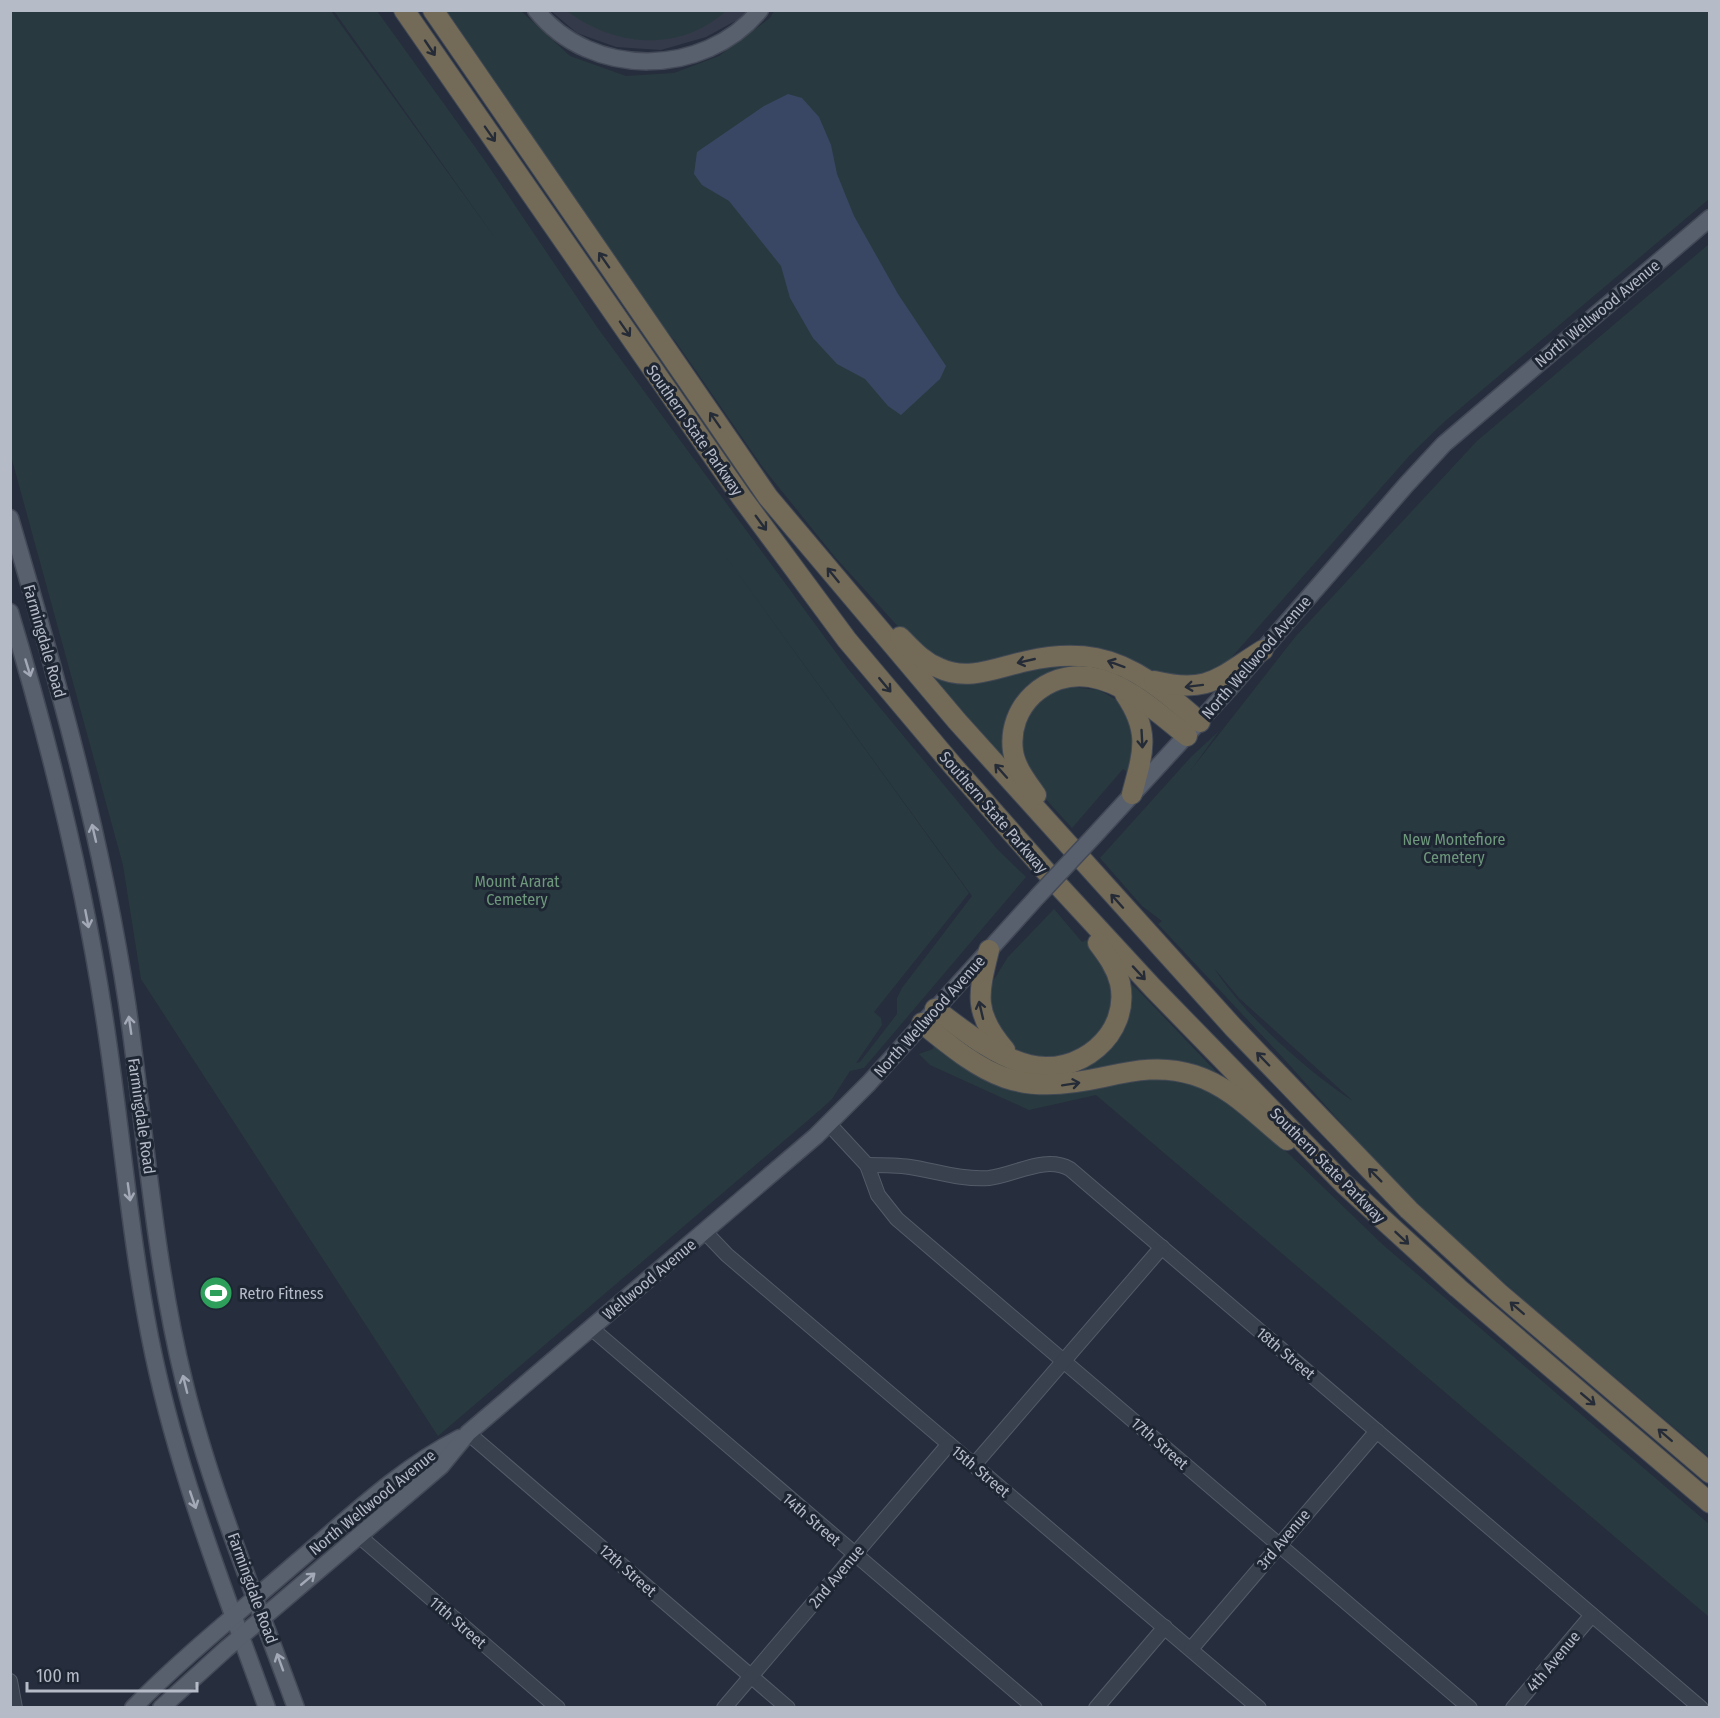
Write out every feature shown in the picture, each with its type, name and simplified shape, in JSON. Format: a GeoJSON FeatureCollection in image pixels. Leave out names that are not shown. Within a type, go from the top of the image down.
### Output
{"type":"FeatureCollection","features":[{"type":"Feature","properties":{"kind":"highway","name":"Southern State Parkway"},"geometry":{"type":"LineString","coordinates":[[404,10],[742,498],[847,640],[1057,884],[1153,988],[1344,1184],[1473,1301],[1710,1503]]}},
{"type":"Feature","properties":{"kind":"highway","name":"Southern State Parkway"},"geometry":{"type":"LineString","coordinates":[[433,10],[768,497],[853,600],[1096,877],[1233,1028],[1431,1231],[1710,1473]]}},
{"type":"Feature","properties":{"kind":"highway"},"geometry":{"type":"LineString","coordinates":[[853,600],[901,638],[919,656],[950,672],[972,674],[1037,658],[1072,656],[1116,664],[1146,679],[1180,687],[1199,686],[1217,679],[1263,650]]}},
{"type":"Feature","properties":{"kind":"highway"},"geometry":{"type":"LineString","coordinates":[[1096,877],[1023,775],[1013,752],[1013,732],[1018,714],[1026,701],[1049,682],[1080,676],[1098,678],[1120,687],[1193,729]]}},
{"type":"Feature","properties":{"kind":"highway"},"geometry":{"type":"LineString","coordinates":[[1146,679],[1193,729]]}},
{"type":"Feature","properties":{"kind":"highway"},"geometry":{"type":"LineString","coordinates":[[1120,687],[1136,711],[1143,732],[1142,754],[1132,795]]}},
{"type":"Feature","properties":{"kind":"highway"},"geometry":{"type":"LineString","coordinates":[[935,1009],[986,1045],[1013,1059],[1045,1067],[1077,1061],[1102,1044],[1111,1032],[1120,1012],[1121,990],[1112,962],[1057,884]]}},
{"type":"Feature","properties":{"kind":"highway"},"geometry":{"type":"LineString","coordinates":[[988,950],[979,993],[981,1014],[990,1032],[1013,1059]]}},
{"type":"Feature","properties":{"kind":"highway"},"geometry":{"type":"LineString","coordinates":[[922,1023],[977,1066],[1022,1083],[1059,1086],[1154,1069],[1172,1070],[1202,1078],[1239,1099],[1268,1125],[1344,1184]]}},
{"type":"Feature","properties":{"kind":"main road"},"geometry":{"type":"LineString","coordinates":[[536,10],[561,35],[579,46],[611,58],[640,62],[682,58],[708,48],[738,32],[760,10]]}},
{"type":"Feature","properties":{"kind":"main road","name":"North Wellwood Avenue"},"geometry":{"type":"LineString","coordinates":[[829,1124],[1193,729],[1444,444],[1710,218]]}},
{"type":"Feature","properties":{"kind":"main road","name":"Farmingdale Road"},"geometry":{"type":"LineString","coordinates":[[10,518],[70,733],[104,878],[127,1003],[164,1271],[181,1370],[201,1440],[296,1707]]}},
{"type":"Feature","properties":{"kind":"main road","name":"Farmingdale Road"},"geometry":{"type":"LineString","coordinates":[[10,612],[50,747],[85,909],[109,1047],[145,1308],[158,1376],[183,1470],[267,1707]]}},
{"type":"Feature","properties":{"kind":"main road","name":"Wellwood Avenue"},"geometry":{"type":"LineString","coordinates":[[468,1433],[829,1124]]}},
{"type":"Feature","properties":{"kind":"main road","name":"North Wellwood Avenue"},"geometry":{"type":"LineString","coordinates":[[133,1707],[256,1597],[421,1460],[468,1433]]}},
{"type":"Feature","properties":{"kind":"main road","name":"North Wellwood Avenue"},"geometry":{"type":"LineString","coordinates":[[161,1707],[263,1617],[441,1467],[468,1433]]}},
{"type":"Feature","properties":{"kind":"street"},"geometry":{"type":"LineString","coordinates":[[829,1124],[867,1165]]}},
{"type":"Feature","properties":{"kind":"street","name":"18th Street"},"geometry":{"type":"LineString","coordinates":[[867,1165],[912,1167],[959,1177],[978,1178],[1007,1174],[1044,1164],[1060,1164],[1076,1174],[1701,1707]]}},
{"type":"Feature","properties":{"kind":"street","name":"17th Street"},"geometry":{"type":"LineString","coordinates":[[867,1165],[878,1195],[897,1219],[1470,1707]]}},
{"type":"Feature","properties":{"kind":"street","name":"15th Street"},"geometry":{"type":"LineString","coordinates":[[705,1232],[727,1255],[1259,1707]]}},
{"type":"Feature","properties":{"kind":"street"},"geometry":{"type":"LineString","coordinates":[[974,1466],[1162,1247]]}},
{"type":"Feature","properties":{"kind":"street","name":"14th Street"},"geometry":{"type":"LineString","coordinates":[[591,1328],[1035,1707]]}},
{"type":"Feature","properties":{"kind":"street","name":"3rd Avenue"},"geometry":{"type":"LineString","coordinates":[[1191,1649],[1377,1431]]}},
{"type":"Feature","properties":{"kind":"street","name":"12th Street"},"geometry":{"type":"LineString","coordinates":[[468,1433],[788,1707]]}},
{"type":"Feature","properties":{"kind":"street","name":"2nd Avenue"},"geometry":{"type":"LineString","coordinates":[[724,1707],[949,1444]]}},
{"type":"Feature","properties":{"kind":"street","name":"11th Street"},"geometry":{"type":"LineString","coordinates":[[359,1536],[558,1707]]}},
{"type":"Feature","properties":{"kind":"street","name":"4th Avenue"},"geometry":{"type":"LineString","coordinates":[[1514,1707],[1592,1615]]}},
{"type":"Feature","properties":{"kind":"street"},"geometry":{"type":"LineString","coordinates":[[1096,1707],[1165,1627]]}},
{"type":"Feature","properties":{"kind":"street"},"geometry":{"type":"LineString","coordinates":[[10,1681],[15,1707]]}},
{"type":"Feature","properties":{"kind":"shaded area"},"geometry":{"type":"Polygon","coordinates":[[[551,11],[749,11],[746,15],[706,37],[661,50],[616,47],[577,33],[551,11]]]}},
{"type":"Feature","properties":{"kind":"green space","name":"Mount Ararat Cemetery"},"geometry":{"type":"Polygon","coordinates":[[[10,11],[331,11],[498,242],[334,11],[377,11],[483,158],[597,327],[848,669],[997,849],[1026,877],[864,1068],[850,1071],[832,1099],[438,1436],[141,979],[123,865],[11,456],[10,11]],[[713,539],[969,893],[874,1012],[881,1018],[882,1025],[856,1063],[860,1062],[897,1014],[897,998],[902,988],[972,896],[713,539]]]}},
{"type":"Feature","properties":{"kind":"green space"},"geometry":{"type":"Polygon","coordinates":[[[443,11],[521,11],[570,56],[626,76],[674,73],[719,56],[770,18],[774,11],[1709,11],[1709,199],[1444,422],[1410,455],[1223,667],[1205,680],[1176,682],[1093,650],[972,669],[923,654],[835,557],[764,469],[676,342],[636,295],[443,11]]]}},
{"type":"Feature","properties":{"kind":"green space"},"geometry":{"type":"Polygon","coordinates":[[[567,11],[726,11],[708,25],[688,34],[668,39],[647,40],[626,38],[605,32],[567,11]]]}},
{"type":"Feature","properties":{"kind":"green space","name":"New Montefiore Cemetery"},"geometry":{"type":"Polygon","coordinates":[[[1709,244],[1709,1457],[1455,1241],[1392,1180],[1285,1060],[1158,924],[1162,921],[1142,906],[1100,858],[1191,757],[1219,731],[1191,770],[1296,636],[1477,441],[1709,244]],[[1214,968],[1226,986],[1259,1023],[1316,1074],[1353,1101],[1239,998],[1214,968]]]}},
{"type":"Feature","properties":{"kind":"green space"},"geometry":{"type":"Polygon","coordinates":[[[1090,664],[1136,682],[1176,715],[1130,686],[1038,684],[1007,761],[928,675],[1090,664]]]}},
{"type":"Feature","properties":{"kind":"green space"},"geometry":{"type":"Polygon","coordinates":[[[1071,687],[1099,690],[1122,703],[1136,726],[1137,749],[1128,772],[1123,769],[1072,828],[1043,796],[1017,748],[1023,717],[1045,695],[1071,687]]]}},
{"type":"Feature","properties":{"kind":"green space"},"geometry":{"type":"Polygon","coordinates":[[[1054,909],[1082,942],[1086,940],[1106,965],[1114,987],[1114,1015],[1101,1036],[1062,1061],[1037,1060],[1012,1049],[993,1030],[987,1000],[990,986],[1008,957],[1054,909]]]}},
{"type":"Feature","properties":{"kind":"green space"},"geometry":{"type":"Polygon","coordinates":[[[1122,977],[1136,988],[1226,1082],[1198,1073],[1093,1077],[984,1067],[948,1032],[951,1030],[1011,1068],[1101,1054],[1122,977]]]}},
{"type":"Feature","properties":{"kind":"green space"},"geometry":{"type":"Polygon","coordinates":[[[934,1046],[986,1079],[1177,1078],[1205,1086],[1260,1126],[1382,1244],[1709,1524],[1709,1617],[1096,1095],[1029,1110],[930,1065],[919,1054],[933,1049],[934,1046]]]}},
{"type":"Feature","properties":{"kind":"water"},"geometry":{"type":"Polygon","coordinates":[[[788,94],[802,98],[819,117],[831,145],[837,174],[854,216],[898,294],[946,366],[940,379],[901,415],[888,406],[865,379],[837,364],[813,338],[790,298],[781,266],[729,201],[702,185],[694,174],[697,152],[764,106],[788,94]]]}},
{"type":"Feature","properties":{"kind":"place","name":"Retro Fitness"},"geometry":{"type":"Point","coordinates":[216,1293]}}]}
